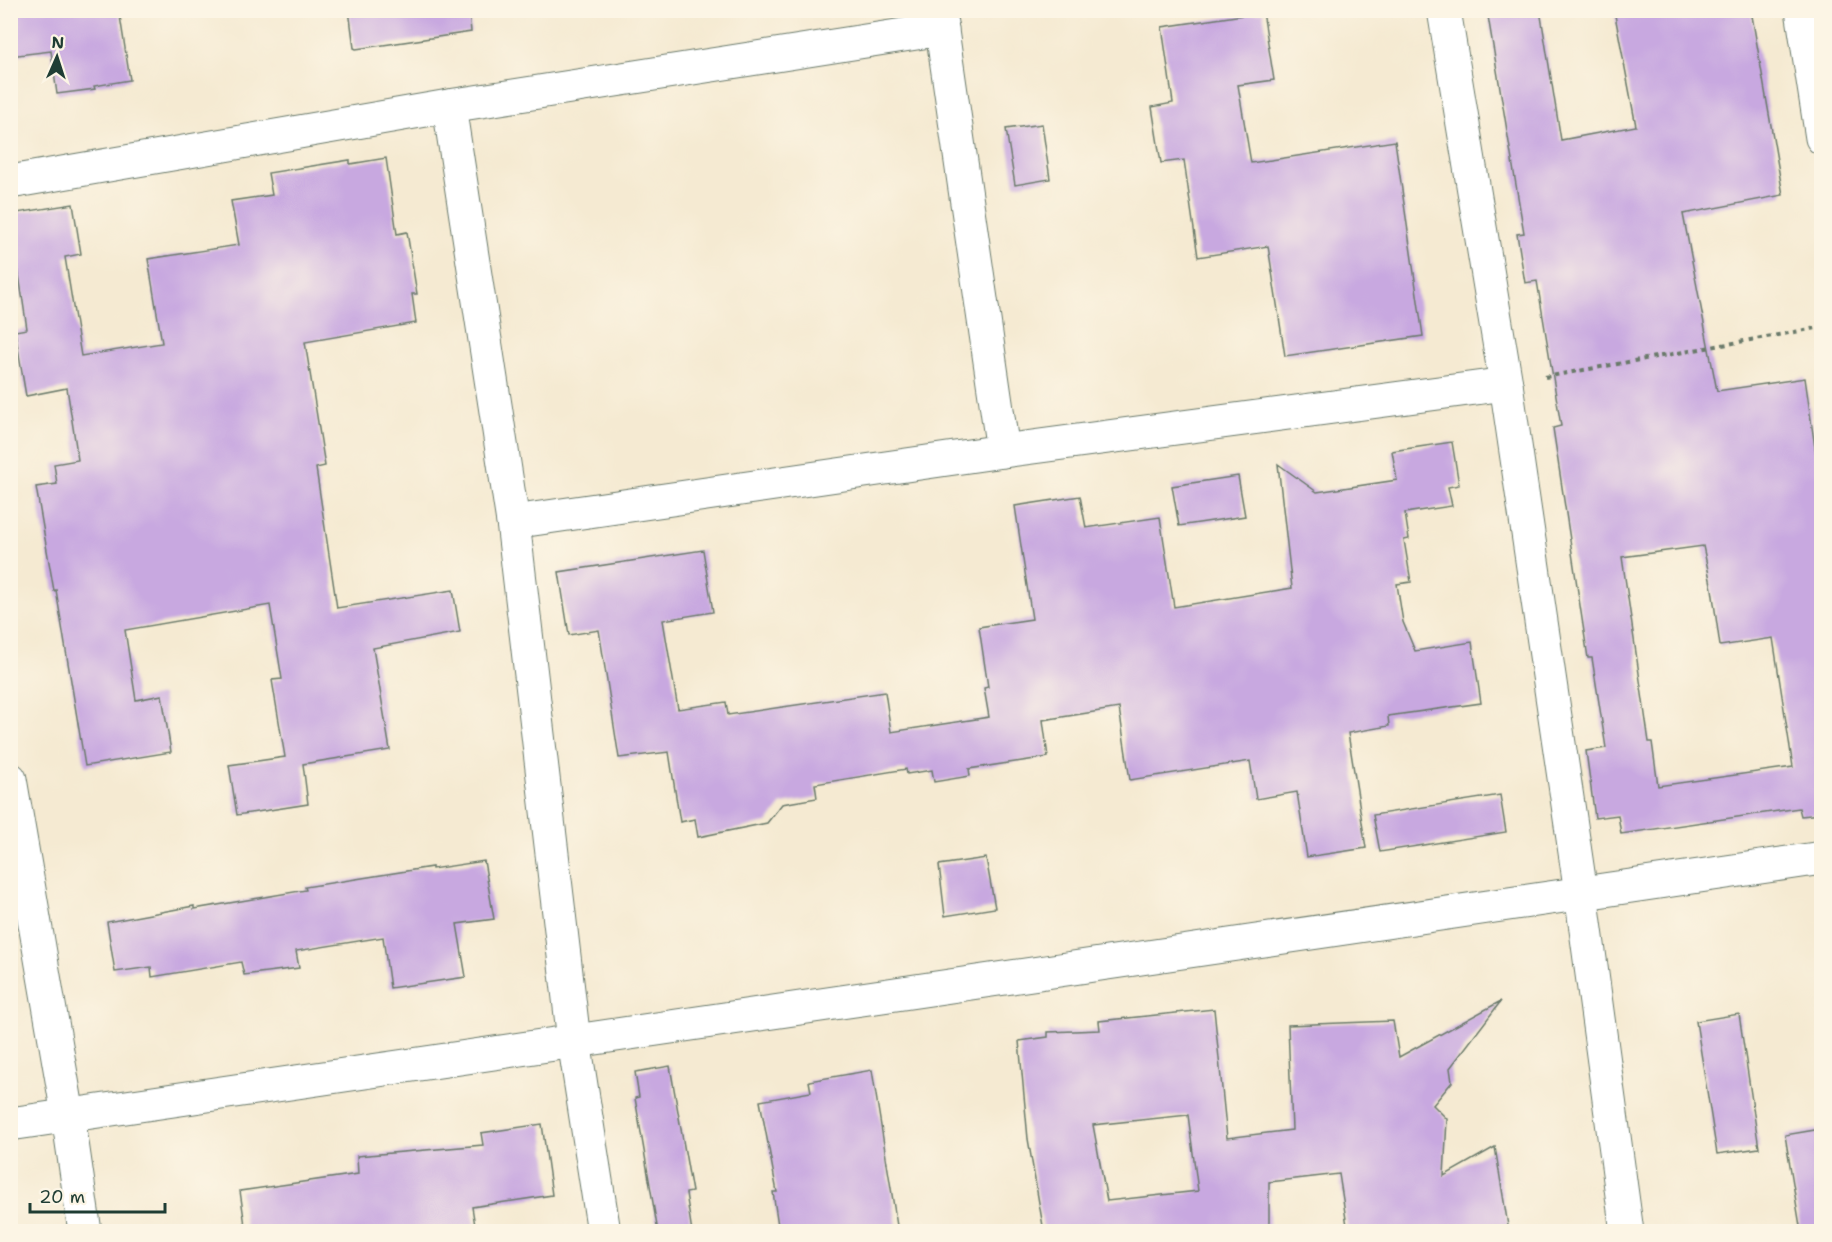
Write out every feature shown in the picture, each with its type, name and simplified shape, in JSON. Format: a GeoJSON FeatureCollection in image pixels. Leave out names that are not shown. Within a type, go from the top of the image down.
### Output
{"type":"FeatureCollection","features":[{"type":"Feature","properties":{"kind":"street"},"geometry":{"type":"LineString","coordinates":[[1444,10],[1506,384],[1581,893],[1627,1232]]}},
{"type":"Feature","properties":{"kind":"street"},"geometry":{"type":"LineString","coordinates":[[1802,10],[1821,138]]}},
{"type":"Feature","properties":{"kind":"street"},"geometry":{"type":"LineString","coordinates":[[10,182],[940,20],[1003,451]]}},
{"type":"Feature","properties":{"kind":"street"},"geometry":{"type":"LineString","coordinates":[[449,106],[513,522],[574,1041],[604,1232]]}},
{"type":"Feature","properties":{"kind":"street"},"geometry":{"type":"LineString","coordinates":[[513,522],[1003,451],[1506,384]]}},
{"type":"Feature","properties":{"kind":"street"},"geometry":{"type":"LineString","coordinates":[[10,778],[68,1115],[85,1232]]}},
{"type":"Feature","properties":{"kind":"street"},"geometry":{"type":"LineString","coordinates":[[10,1124],[1821,858]]}},
{"type":"Feature","properties":{"kind":"path"},"geometry":{"type":"LineString","coordinates":[[1506,384],[1821,327]]}},
{"type":"Feature","properties":{"kind":"building"},"geometry":{"type":"Polygon","coordinates":[[[10,10],[119,10],[130,80],[94,86],[95,89],[57,94],[51,51],[10,56],[10,10]]]}},
{"type":"Feature","properties":{"kind":"building"},"geometry":{"type":"Polygon","coordinates":[[[349,10],[469,10],[471,32],[356,49],[349,10]]]}},
{"type":"Feature","properties":{"kind":"building"},"geometry":{"type":"Polygon","coordinates":[[[1487,10],[1540,10],[1561,140],[1636,126],[1614,10],[1751,10],[1783,195],[1683,214],[1717,391],[1805,378],[1821,490],[1821,814],[1801,816],[1799,808],[1621,834],[1618,815],[1595,818],[1586,751],[1606,748],[1592,658],[1588,658],[1553,428],[1561,426],[1537,281],[1525,283],[1517,234],[1524,233],[1487,10]],[[1703,546],[1622,557],[1649,742],[1652,742],[1658,786],[1793,767],[1773,638],[1720,646],[1703,546]]]}},
{"type":"Feature","properties":{"kind":"building"},"geometry":{"type":"Polygon","coordinates":[[[1263,12],[1274,80],[1238,85],[1251,163],[1395,141],[1423,336],[1285,356],[1268,246],[1198,257],[1184,160],[1161,163],[1152,107],[1173,103],[1162,27],[1263,12]]]}},
{"type":"Feature","properties":{"kind":"building"},"geometry":{"type":"Polygon","coordinates":[[[1042,124],[1050,179],[1015,185],[1006,129],[1042,124]]]}},
{"type":"Feature","properties":{"kind":"building"},"geometry":{"type":"Polygon","coordinates":[[[386,158],[397,234],[407,232],[417,294],[412,294],[416,323],[305,342],[325,466],[316,468],[337,608],[453,590],[460,632],[373,648],[390,750],[303,764],[308,804],[237,815],[229,765],[285,757],[272,680],[282,679],[270,605],[125,630],[136,700],[162,695],[171,752],[85,766],[56,590],[54,591],[36,487],[57,484],[54,464],[78,460],[67,388],[26,396],[15,331],[27,329],[10,214],[73,204],[81,254],[65,257],[81,356],[162,343],[148,259],[239,245],[231,201],[272,195],[268,173],[350,160],[350,164],[386,158]]]}},
{"type":"Feature","properties":{"kind":"building"},"geometry":{"type":"Polygon","coordinates":[[[1452,442],[1459,485],[1448,487],[1452,506],[1405,513],[1409,539],[1404,540],[1411,582],[1397,584],[1403,622],[1415,651],[1472,642],[1481,703],[1388,716],[1389,726],[1348,733],[1366,848],[1307,857],[1297,792],[1256,799],[1250,761],[1130,780],[1119,708],[1043,720],[1048,757],[969,769],[970,776],[934,782],[932,770],[907,774],[906,769],[815,784],[817,798],[782,804],[767,823],[698,837],[695,819],[680,822],[669,752],[619,758],[599,630],[569,635],[559,572],[703,550],[713,612],[663,620],[678,709],[726,702],[728,715],[885,692],[891,732],[989,717],[984,688],[988,687],[979,627],[1032,619],[1015,506],[1080,496],[1086,528],[1160,517],[1174,607],[1292,588],[1278,464],[1317,492],[1397,480],[1392,451],[1452,442]]]}},
{"type":"Feature","properties":{"kind":"building"},"geometry":{"type":"Polygon","coordinates":[[[1238,476],[1245,516],[1179,526],[1172,486],[1238,476]]]}},
{"type":"Feature","properties":{"kind":"building"},"geometry":{"type":"Polygon","coordinates":[[[1500,795],[1506,832],[1380,852],[1373,815],[1500,795]]]}},
{"type":"Feature","properties":{"kind":"building"},"geometry":{"type":"Polygon","coordinates":[[[986,858],[995,908],[945,916],[939,865],[986,858]]]}},
{"type":"Feature","properties":{"kind":"building"},"geometry":{"type":"Polygon","coordinates":[[[484,861],[494,919],[457,924],[466,977],[390,988],[383,937],[296,951],[299,968],[244,975],[241,962],[152,977],[151,967],[115,972],[107,922],[194,906],[194,909],[306,890],[305,887],[484,861]]]}},
{"type":"Feature","properties":{"kind":"building"},"geometry":{"type":"Polygon","coordinates":[[[1501,1001],[1450,1068],[1452,1082],[1433,1105],[1447,1119],[1444,1176],[1495,1147],[1509,1232],[1348,1232],[1339,1174],[1269,1182],[1269,1232],[1044,1232],[1028,1139],[1019,1041],[1048,1037],[1048,1032],[1100,1030],[1099,1021],[1214,1009],[1227,1138],[1292,1130],[1288,1025],[1393,1021],[1399,1057],[1501,1001]],[[1188,1115],[1093,1125],[1107,1201],[1198,1191],[1188,1115]]]}},
{"type":"Feature","properties":{"kind":"building"},"geometry":{"type":"Polygon","coordinates":[[[1739,1014],[1759,1148],[1717,1154],[1696,1021],[1739,1014]]]}},
{"type":"Feature","properties":{"kind":"building"},"geometry":{"type":"Polygon","coordinates":[[[670,1066],[692,1192],[686,1193],[692,1232],[658,1232],[635,1098],[639,1097],[635,1072],[670,1066]]]}},
{"type":"Feature","properties":{"kind":"building"},"geometry":{"type":"Polygon","coordinates":[[[872,1070],[898,1232],[779,1232],[773,1192],[777,1192],[760,1101],[811,1092],[809,1081],[872,1070]]]}},
{"type":"Feature","properties":{"kind":"building"},"geometry":{"type":"Polygon","coordinates":[[[542,1124],[552,1195],[472,1207],[476,1232],[246,1232],[240,1191],[358,1174],[357,1156],[483,1145],[481,1133],[542,1124]]]}},
{"type":"Feature","properties":{"kind":"building"},"geometry":{"type":"Polygon","coordinates":[[[1821,1129],[1821,1232],[1801,1232],[1785,1135],[1821,1129]]]}}]}
